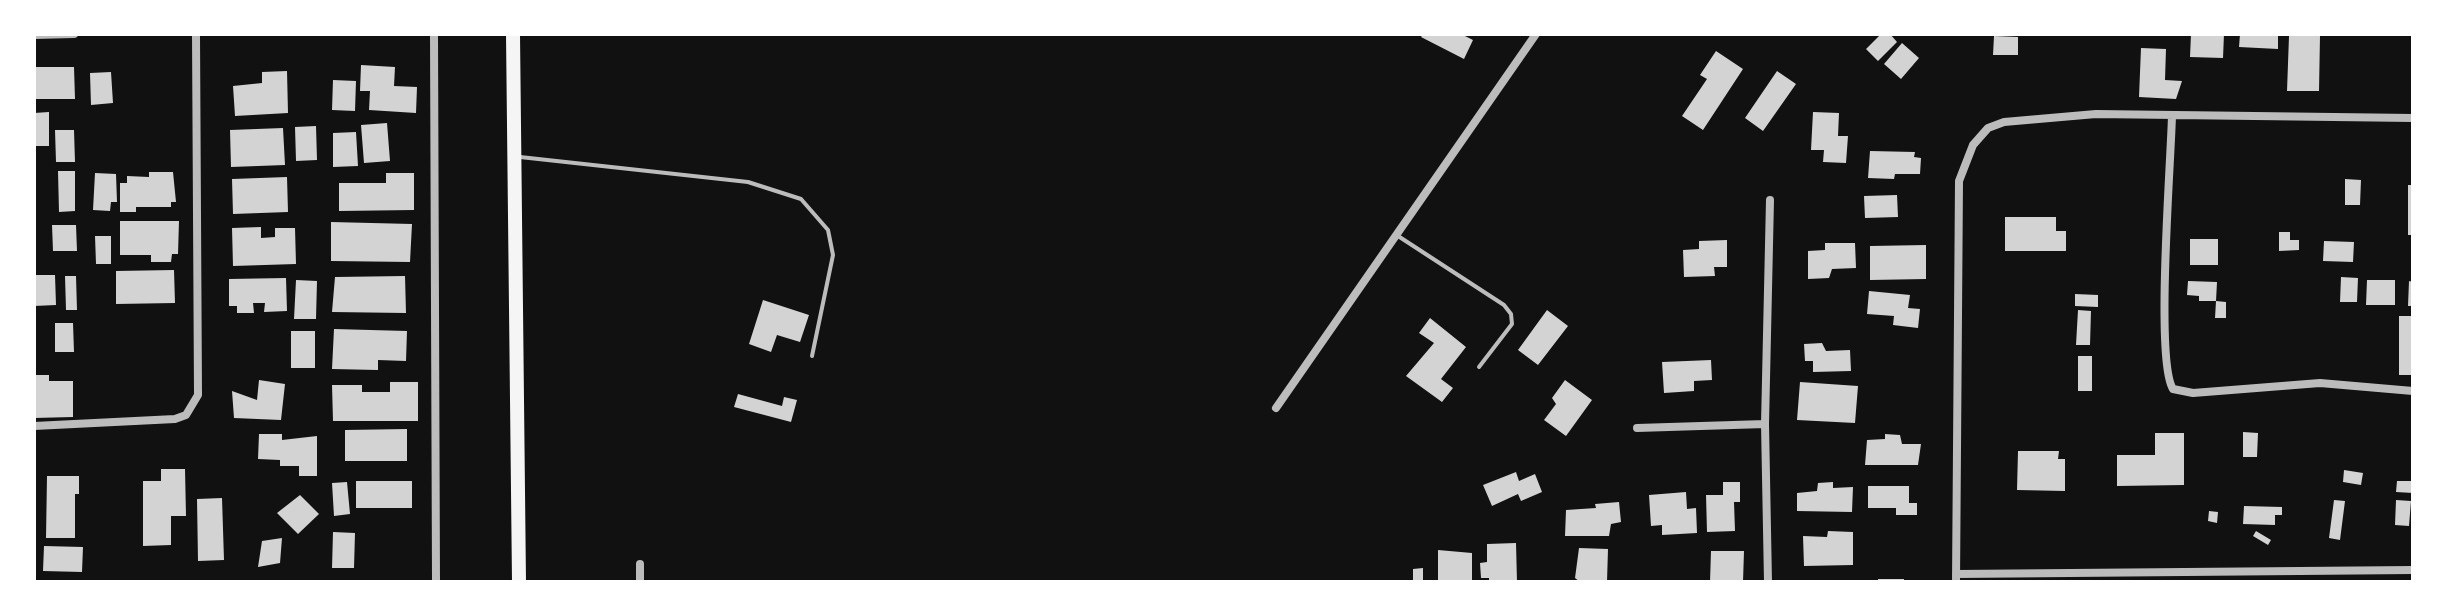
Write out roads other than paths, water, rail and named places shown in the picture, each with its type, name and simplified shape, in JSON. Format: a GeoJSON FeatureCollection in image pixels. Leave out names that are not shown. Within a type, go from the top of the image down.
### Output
{"type":"FeatureCollection","features":[{"type":"Feature","properties":{"kind":"main road"},"geometry":{"type":"LineString","coordinates":[[513,34],[519,582]]}},
{"type":"Feature","properties":{"kind":"street"},"geometry":{"type":"LineString","coordinates":[[34,35],[74,34]]}},
{"type":"Feature","properties":{"kind":"street"},"geometry":{"type":"LineString","coordinates":[[34,426],[175,419],[186,415],[198,395],[196,34]]}},
{"type":"Feature","properties":{"kind":"street"},"geometry":{"type":"LineString","coordinates":[[434,34],[436,582]]}},
{"type":"Feature","properties":{"kind":"street"},"geometry":{"type":"LineString","coordinates":[[1276,408],[1536,34]]}},
{"type":"Feature","properties":{"kind":"street"},"geometry":{"type":"LineString","coordinates":[[2413,118],[2096,114],[2004,122],[1988,128],[1965,162],[1959,181],[1956,578],[2162,570],[2413,570]]}},
{"type":"Feature","properties":{"kind":"street"},"geometry":{"type":"LineString","coordinates":[[2172,115],[2165,323],[2167,380],[2173,389],[2193,393],[2331,383],[2413,391]]}},
{"type":"Feature","properties":{"kind":"street"},"geometry":{"type":"LineString","coordinates":[[1768,582],[1765,424],[1770,200]]}},
{"type":"Feature","properties":{"kind":"street"},"geometry":{"type":"LineString","coordinates":[[1637,428],[1765,424]]}},
{"type":"Feature","properties":{"kind":"street"},"geometry":{"type":"LineString","coordinates":[[640,564],[640,582]]}},
{"type":"Feature","properties":{"kind":"street"},"geometry":{"type":"LineString","coordinates":[[2162,570],[2162,582]]}},
{"type":"Feature","properties":{"kind":"lane"},"geometry":{"type":"LineString","coordinates":[[513,156],[748,182],[801,199],[828,230],[833,255],[812,356]]}},
{"type":"Feature","properties":{"kind":"lane"},"geometry":{"type":"LineString","coordinates":[[1398,236],[1504,305],[1511,314],[1512,324],[1479,367]]}}]}
